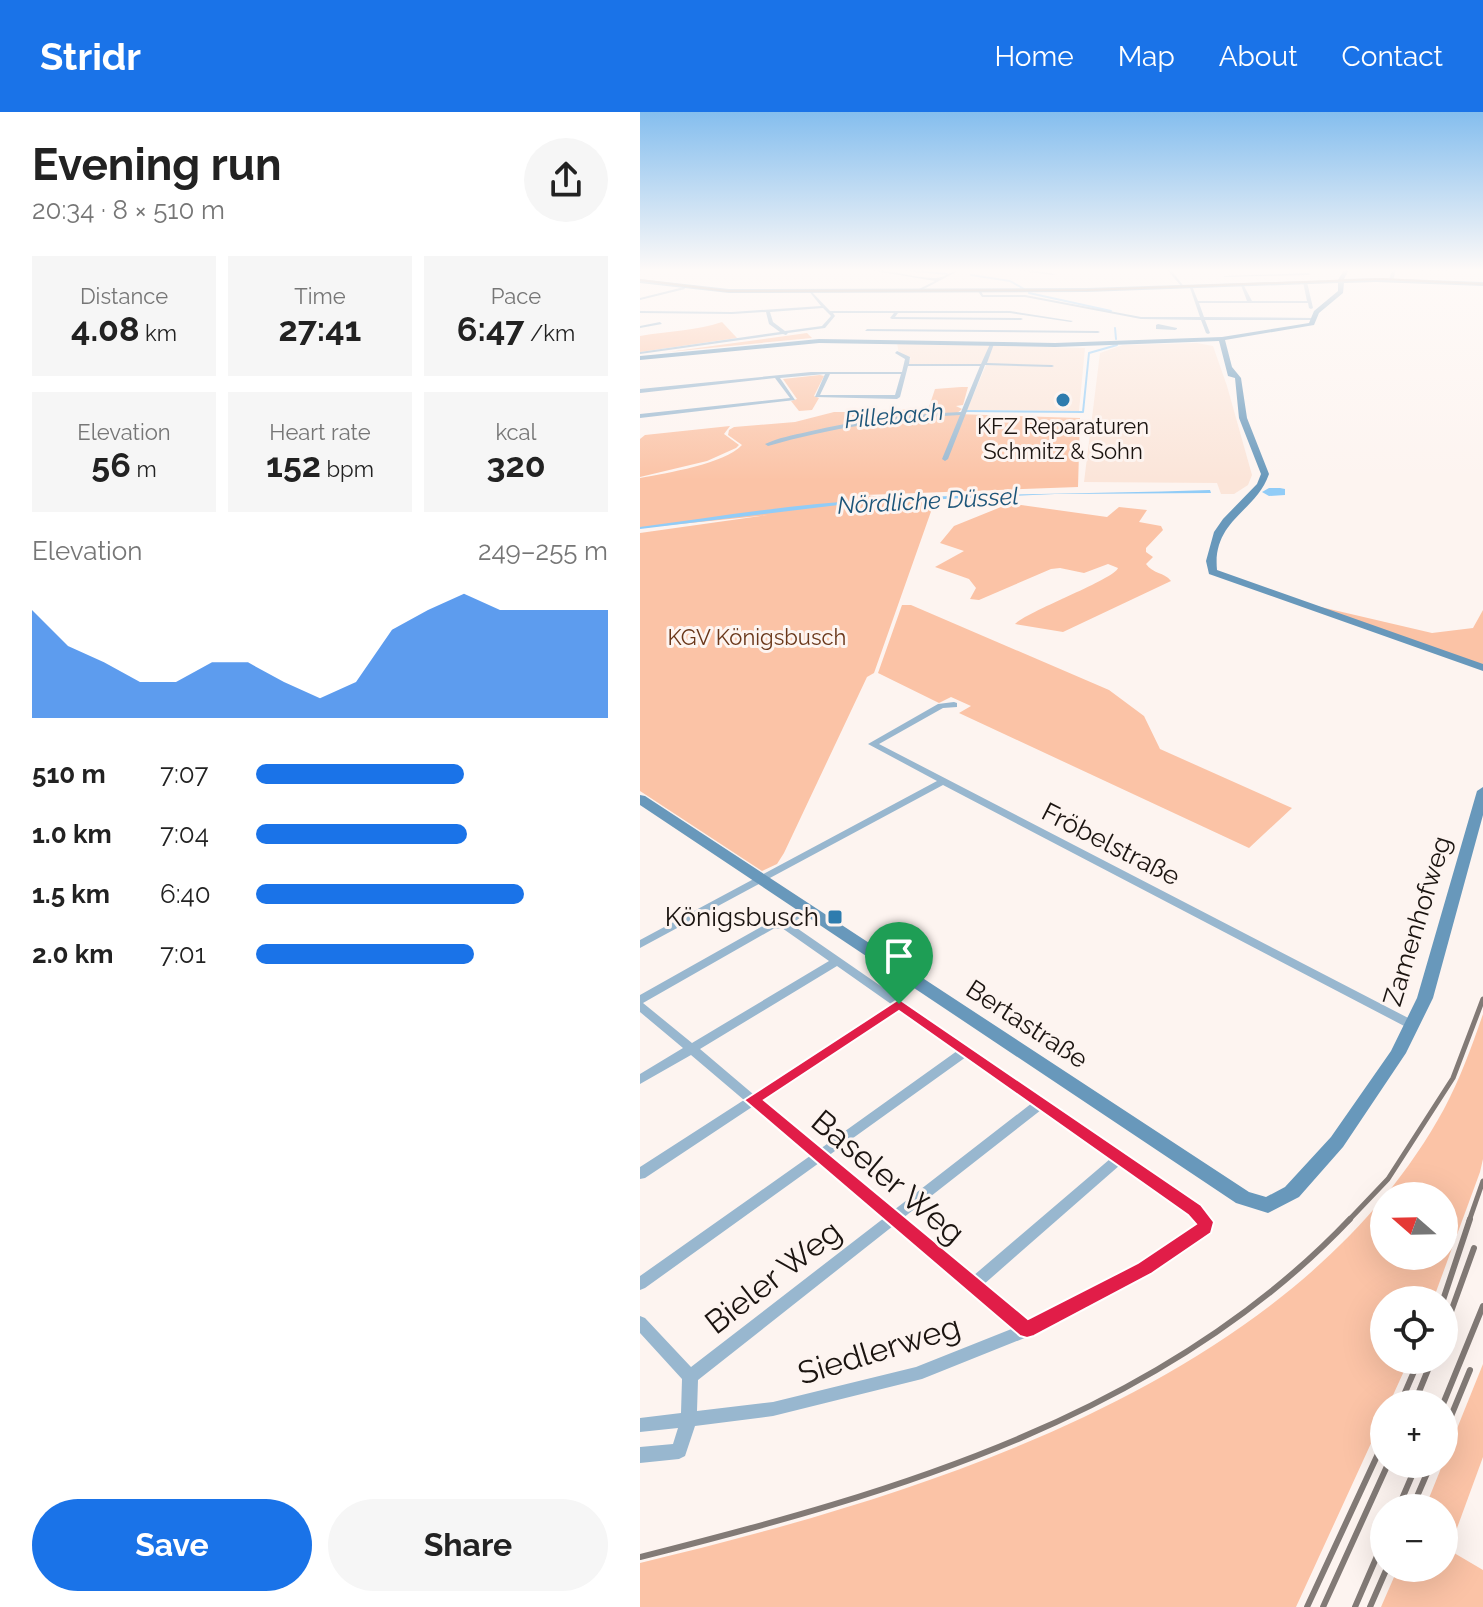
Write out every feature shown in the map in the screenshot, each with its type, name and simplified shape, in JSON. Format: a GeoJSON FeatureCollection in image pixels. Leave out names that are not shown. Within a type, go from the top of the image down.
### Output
{"type":"FeatureCollection","features":[{"type":"Feature","properties":{"kind":"street"},"geometry":{"type":"LineString","coordinates":[[641,357],[668,349],[741,340]]}},
{"type":"Feature","properties":{"kind":"street"},"geometry":{"type":"LineString","coordinates":[[927,341],[992,344],[1143,340]]}},
{"type":"Feature","properties":{"kind":"street"},"geometry":{"type":"LineString","coordinates":[[1214,340],[1224,350]]}},
{"type":"Feature","properties":{"kind":"street"},"geometry":{"type":"LineString","coordinates":[[1222,340],[1264,480],[1219,532],[1211,561],[1212,572],[1483,668]]}},
{"type":"Feature","properties":{"kind":"street"},"geometry":{"type":"LineString","coordinates":[[641,357],[810,341],[1086,343]]}},
{"type":"Feature","properties":{"kind":"street"},"geometry":{"type":"LineString","coordinates":[[944,341],[1019,343]]}},
{"type":"Feature","properties":{"kind":"street"},"geometry":{"type":"LineString","coordinates":[[945,459],[992,344]]}},
{"type":"Feature","properties":{"kind":"street"},"geometry":{"type":"LineString","coordinates":[[828,373],[817,396],[897,397],[907,357],[897,352]]}},
{"type":"Feature","properties":{"kind":"street"},"geometry":{"type":"LineString","coordinates":[[906,365],[1052,366]]}},
{"type":"Feature","properties":{"kind":"street"},"geometry":{"type":"LineString","coordinates":[[640,391],[828,373],[904,373]]}},
{"type":"Feature","properties":{"kind":"street"},"geometry":{"type":"LineString","coordinates":[[640,416],[793,399],[777,377]]}},
{"type":"Feature","properties":{"kind":"street"},"geometry":{"type":"LineString","coordinates":[[768,444],[867,422],[963,412]]}},
{"type":"Feature","properties":{"kind":"street","name":"Fröbelstraße"},"geometry":{"type":"LineString","coordinates":[[954,705],[941,706],[872,744],[1412,1025]]}},
{"type":"Feature","properties":{"kind":"street"},"geometry":{"type":"LineString","coordinates":[[640,945],[942,782]]}},
{"type":"Feature","properties":{"kind":"street","name":"Zamenhofweg"},"geometry":{"type":"LineString","coordinates":[[1268,1205],[1292,1192],[1337,1142],[1374,1091],[1412,1025],[1425,998],[1443,943],[1483,791]]}},
{"type":"Feature","properties":{"kind":"street","name":"Bertastraße"},"geometry":{"type":"LineString","coordinates":[[640,799],[1243,1198],[1268,1205]]}},
{"type":"Feature","properties":{"kind":"street"},"geometry":{"type":"LineString","coordinates":[[640,1000],[770,926],[784,924],[806,909]]}},
{"type":"Feature","properties":{"kind":"street","name":"Siedlerweg"},"geometry":{"type":"LineString","coordinates":[[640,1425],[773,1409],[917,1374],[1027,1330],[1144,1269],[1205,1228],[1205,1222],[1194,1210],[784,924]]}},
{"type":"Feature","properties":{"kind":"street"},"geometry":{"type":"LineString","coordinates":[[640,1080],[837,961]]}},
{"type":"Feature","properties":{"kind":"street"},"geometry":{"type":"LineString","coordinates":[[640,1174],[899,1004]]}},
{"type":"Feature","properties":{"kind":"street","name":"Baseler Weg"},"geometry":{"type":"LineString","coordinates":[[640,1006],[1027,1330]]}},
{"type":"Feature","properties":{"kind":"street"},"geometry":{"type":"LineString","coordinates":[[640,1284],[966,1051]]}},
{"type":"Feature","properties":{"kind":"street","name":"Bieler Weg"},"geometry":{"type":"LineString","coordinates":[[690,1377],[1041,1103]]}},
{"type":"Feature","properties":{"kind":"street"},"geometry":{"type":"LineString","coordinates":[[973,1285],[1120,1158]]}},
{"type":"Feature","properties":{"kind":"street"},"geometry":{"type":"LineString","coordinates":[[640,1323],[690,1377],[689,1419],[679,1451],[640,1455]]}},
{"type":"Feature","properties":{"kind":"shaded area"},"geometry":{"type":"Polygon","coordinates":[[[897,343],[1085,348],[1079,411],[967,410],[986,365],[908,364],[911,358],[899,354],[897,343]]]}},
{"type":"Feature","properties":{"kind":"shaded area"},"geometry":{"type":"Polygon","coordinates":[[[1197,343],[1213,346],[1252,475],[1248,485],[1234,494],[1221,494],[1217,483],[1084,482],[1100,353],[1123,345],[1197,343]]]}},
{"type":"Feature","properties":{"kind":"green space"},"geometry":{"type":"Polygon","coordinates":[[[640,340],[725,340],[640,352],[640,340]]]}},
{"type":"Feature","properties":{"kind":"green space"},"geometry":{"type":"Polygon","coordinates":[[[757,340],[794,340],[668,352],[757,340]]]}},
{"type":"Feature","properties":{"kind":"green space"},"geometry":{"type":"Polygon","coordinates":[[[824,376],[814,396],[819,398],[812,410],[799,411],[791,401],[797,399],[783,379],[824,376]]]}},
{"type":"Feature","properties":{"kind":"green space","name":"KGV Königsbusch"},"geometry":{"type":"Polygon","coordinates":[[[968,387],[963,405],[956,406],[962,409],[956,414],[1080,418],[1078,487],[865,495],[934,503],[874,673],[867,677],[784,853],[777,864],[762,871],[640,791],[640,533],[768,515],[640,528],[640,478],[694,467],[734,452],[742,445],[728,435],[734,427],[795,422],[834,412],[881,412],[929,407],[935,389],[968,387]]]}},
{"type":"Feature","properties":{"kind":"green space"},"geometry":{"type":"Polygon","coordinates":[[[730,426],[724,434],[739,445],[736,448],[707,461],[640,477],[640,439],[645,435],[730,426]]]}},
{"type":"Feature","properties":{"kind":"green space"},"geometry":{"type":"Polygon","coordinates":[[[1021,505],[1107,517],[1119,507],[1147,510],[1139,522],[1161,526],[1163,530],[1146,548],[1146,552],[1153,557],[1146,564],[1171,581],[1063,632],[1015,624],[1102,580],[1118,568],[1108,564],[1084,573],[1051,569],[979,600],[970,599],[976,588],[969,579],[935,567],[964,551],[940,543],[954,526],[1001,507],[1021,505]]]}},
{"type":"Feature","properties":{"kind":"green space"},"geometry":{"type":"Polygon","coordinates":[[[1308,604],[1432,633],[1473,628],[1483,610],[1483,666],[1308,604]]]}},
{"type":"Feature","properties":{"kind":"green space"},"geometry":{"type":"Polygon","coordinates":[[[902,605],[911,605],[1109,690],[1144,716],[1160,749],[1292,808],[1249,848],[959,713],[971,706],[951,697],[939,703],[878,673],[902,605]]]}},
{"type":"Feature","properties":{"kind":"green space"},"geometry":{"type":"Polygon","coordinates":[[[1483,1014],[1483,1159],[1458,1232],[1458,1182],[1393,1182],[1444,1109],[1483,1014]]]}},
{"type":"Feature","properties":{"kind":"green space"},"geometry":{"type":"Polygon","coordinates":[[[1370,1212],[1370,1270],[1444,1270],[1438,1286],[1370,1286],[1370,1374],[1403,1374],[1395,1390],[1370,1390],[1370,1446],[1296,1607],[640,1607],[640,1563],[864,1502],[979,1462],[1092,1413],[1198,1355],[1295,1286],[1370,1212]]]}},
{"type":"Feature","properties":{"kind":"green space"},"geometry":{"type":"Polygon","coordinates":[[[1483,1364],[1483,1457],[1458,1525],[1458,1494],[1431,1494],[1437,1478],[1458,1478],[1458,1426],[1483,1364]]]}},
{"type":"Feature","properties":{"kind":"green space"},"geometry":{"type":"Polygon","coordinates":[[[1458,1555],[1483,1570],[1483,1607],[1381,1607],[1392,1582],[1458,1582],[1458,1555]]]}},
{"type":"Feature","properties":{"kind":"water"},"geometry":{"type":"Polygon","coordinates":[[[1210,490],[1211,493],[1055,494],[855,503],[640,529],[726,515],[841,502],[955,496],[1210,490]]]}},
{"type":"Feature","properties":{"kind":"waterway","name":"Pillebach"},"geometry":{"type":"LineString","coordinates":[[963,411],[1083,412],[1089,353],[1117,345]]}},
{"type":"Feature","properties":{"kind":"waterway","name":"Nördliche Düssel"},"geometry":{"type":"LineString","coordinates":[[1269,492],[1280,492]]}},
{"type":"Feature","properties":{"kind":"railway"},"geometry":{"type":"LineString","coordinates":[[1349,1220],[1388,1179],[1453,1078],[1483,999]]}},
{"type":"Feature","properties":{"kind":"railway"},"geometry":{"type":"LineString","coordinates":[[1469,1221],[1483,1181]]}},
{"type":"Feature","properties":{"kind":"railway"},"geometry":{"type":"LineString","coordinates":[[1448,1286],[1470,1219]]}},
{"type":"Feature","properties":{"kind":"railway"},"geometry":{"type":"LineString","coordinates":[[640,1557],[832,1505],[927,1474],[1020,1438],[1110,1396],[1196,1346],[1276,1287],[1349,1220]]}},
{"type":"Feature","properties":{"kind":"railway"},"geometry":{"type":"LineString","coordinates":[[1458,1292],[1474,1248]]}},
{"type":"Feature","properties":{"kind":"railway"},"geometry":{"type":"LineString","coordinates":[[1449,1390],[1483,1306]]}},
{"type":"Feature","properties":{"kind":"railway"},"geometry":{"type":"LineString","coordinates":[[1458,1399],[1470,1370]]}},
{"type":"Feature","properties":{"kind":"railway"},"geometry":{"type":"LineString","coordinates":[[1406,1390],[1413,1374]]}},
{"type":"Feature","properties":{"kind":"railway"},"geometry":{"type":"LineString","coordinates":[[1420,1390],[1426,1374]]}},
{"type":"Feature","properties":{"kind":"railway"},"geometry":{"type":"LineString","coordinates":[[1307,1607],[1370,1471]]}},
{"type":"Feature","properties":{"kind":"railway"},"geometry":{"type":"LineString","coordinates":[[1323,1607],[1382,1478]]}},
{"type":"Feature","properties":{"kind":"railway"},"geometry":{"type":"LineString","coordinates":[[1404,1494],[1411,1478]]}},
{"type":"Feature","properties":{"kind":"railway"},"geometry":{"type":"LineString","coordinates":[[1418,1494],[1425,1478]]}},
{"type":"Feature","properties":{"kind":"railway"},"geometry":{"type":"LineString","coordinates":[[1355,1607],[1370,1572]]}},
{"type":"Feature","properties":{"kind":"railway"},"geometry":{"type":"LineString","coordinates":[[1370,1607],[1381,1582]]}},
{"type":"Feature","properties":{"kind":"place","name":"KFZ Reparaturen Schmitz & Sohn"},"geometry":{"type":"Point","coordinates":[1063,400]}},
{"type":"Feature","properties":{"kind":"place","name":"Königsbusch"},"geometry":{"type":"Point","coordinates":[835,917]}},
{"type":"Feature","properties":{"kind":"route"},"geometry":{"type":"LineString","coordinates":[[899,1004],[1194,1210],[1205,1222],[1205,1228],[1144,1269],[1027,1330],[752,1100],[899,1004]]}}]}
